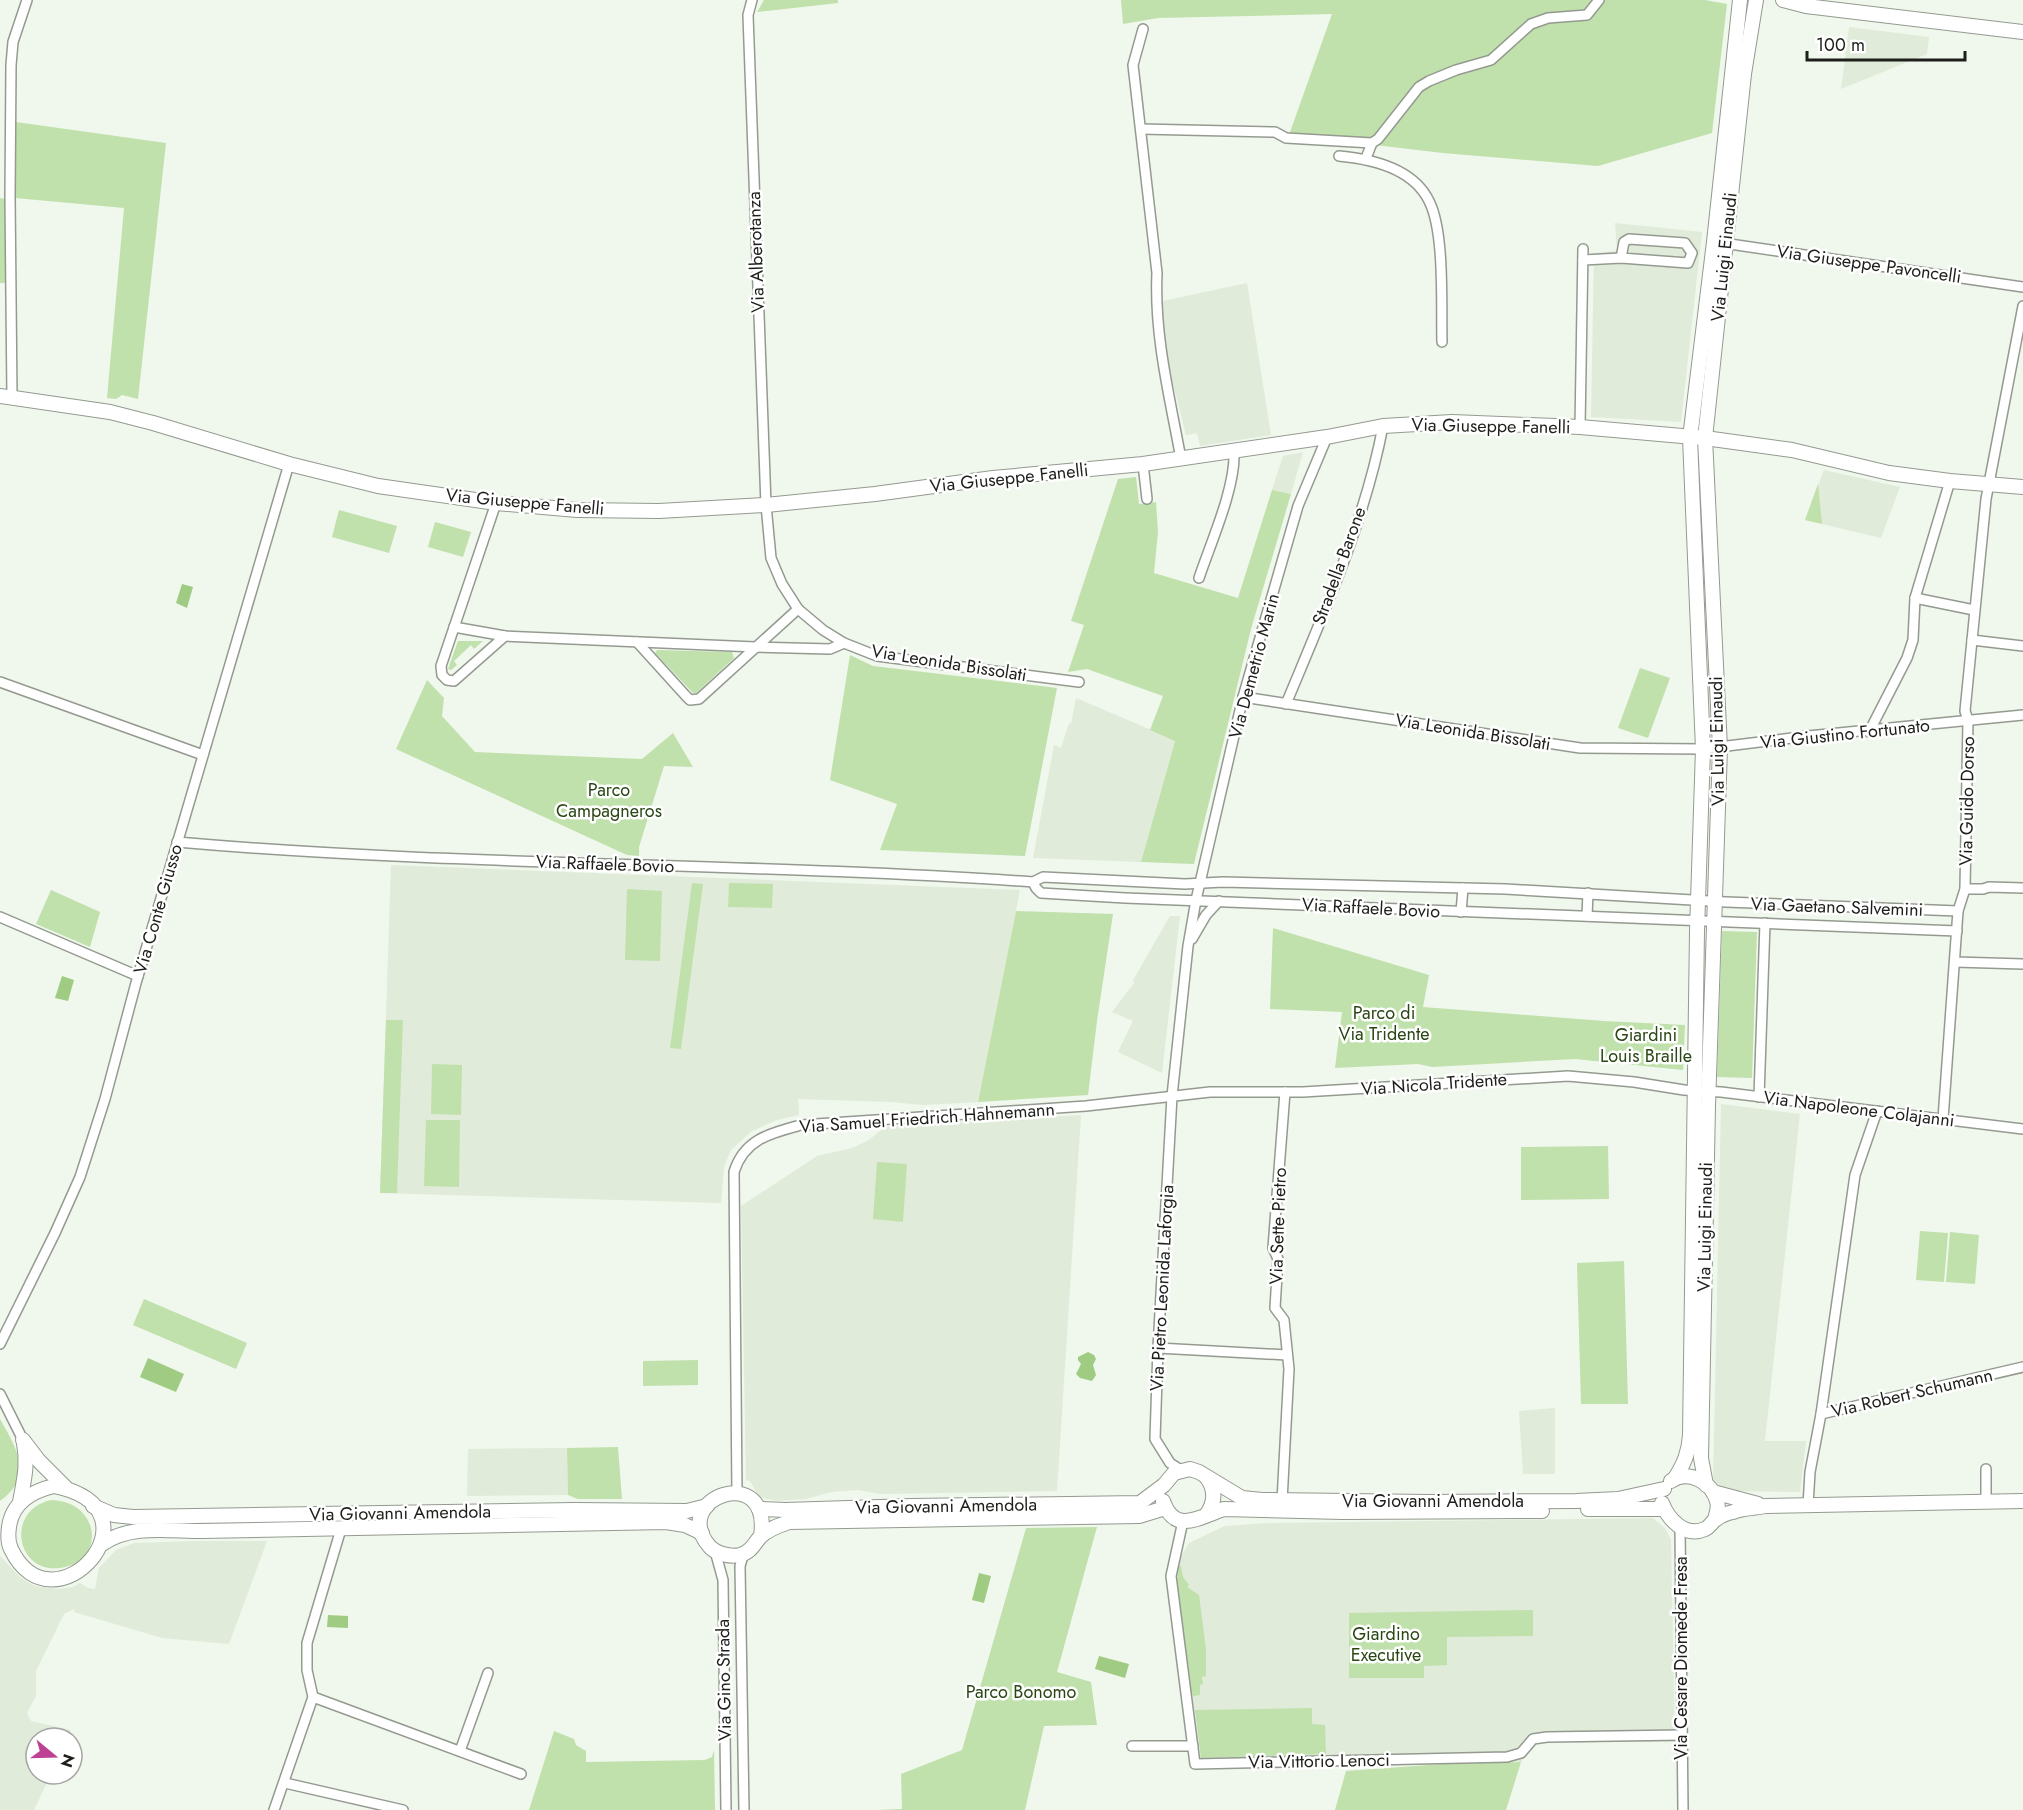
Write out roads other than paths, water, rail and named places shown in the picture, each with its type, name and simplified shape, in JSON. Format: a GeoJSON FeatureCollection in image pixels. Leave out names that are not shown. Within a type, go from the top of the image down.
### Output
{"type":"FeatureCollection","features":[{"type":"Feature","properties":{"kind":"main road","name":"Via Luigi Einaudi"},"geometry":{"type":"LineString","coordinates":[[1675,1478],[1684,1464],[1689,1449],[1690,1435],[1702,1091],[1715,902],[1720,748],[1705,438],[1740,0]]}},
{"type":"Feature","properties":{"kind":"main road","name":"Via Luigi Einaudi"},"geometry":{"type":"LineString","coordinates":[[1709,1488],[1701,1458],[1702,1091],[1698,900],[1704,749],[1690,438],[1756,0]]}},
{"type":"Feature","properties":{"kind":"main road"},"geometry":{"type":"LineString","coordinates":[[1783,0],[1806,6],[2023,32]]}},
{"type":"Feature","properties":{"kind":"main road","name":"Via Giuseppe Fanelli"},"geometry":{"type":"LineString","coordinates":[[6,397],[110,412],[289,464],[378,486],[496,503],[577,510],[659,511],[766,505],[875,494],[993,478],[1143,464],[1327,437],[1383,426],[1452,422],[1580,427],[1705,438],[1792,450],[1889,473],[2023,487]]}},
{"type":"Feature","properties":{"kind":"main road","name":"Via Giovanni Amendola"},"geometry":{"type":"LineString","coordinates":[[23,1440],[39,1461],[68,1489],[93,1506],[114,1515],[133,1517],[574,1510],[687,1511],[707,1506],[711,1500],[723,1494],[737,1493]]}},
{"type":"Feature","properties":{"kind":"main road","name":"Via Giovanni Amendola"},"geometry":{"type":"LineString","coordinates":[[23,1440],[27,1460],[26,1475],[18,1506],[10,1522],[5,1545],[30,1571],[38,1576],[59,1580],[80,1571],[95,1557],[102,1544],[112,1537],[140,1530],[341,1529],[666,1522],[685,1525],[702,1533]]}},
{"type":"Feature","properties":{"kind":"main road","name":"Via Giovanni Amendola"},"geometry":{"type":"LineString","coordinates":[[759,1509],[1140,1503],[1164,1485],[1168,1478],[1181,1470],[1190,1469],[1242,1498],[1282,1501],[1576,1501],[1618,1499],[1664,1489]]}},
{"type":"Feature","properties":{"kind":"main road"},"geometry":{"type":"LineString","coordinates":[[1766,1506],[1709,1488],[1690,1476],[1675,1478],[1668,1483],[1661,1502],[1666,1514],[1680,1527],[1697,1532],[1708,1528],[1715,1520],[1734,1511],[1766,1506],[2023,1501]]}},
{"type":"Feature","properties":{"kind":"main road"},"geometry":{"type":"LineString","coordinates":[[1206,1477],[1214,1491],[1214,1499],[1206,1514]]}},
{"type":"Feature","properties":{"kind":"main road"},"geometry":{"type":"LineString","coordinates":[[1164,1485],[1162,1492],[1165,1508],[1176,1519],[1184,1521]]}},
{"type":"Feature","properties":{"kind":"main road"},"geometry":{"type":"LineString","coordinates":[[0,1515],[18,1506],[41,1489],[54,1486],[68,1489]]}},
{"type":"Feature","properties":{"kind":"main road"},"geometry":{"type":"LineString","coordinates":[[1709,1488],[1717,1499],[1718,1508],[1715,1520]]}},
{"type":"Feature","properties":{"kind":"main road"},"geometry":{"type":"LineString","coordinates":[[737,1493],[750,1498],[759,1509],[763,1522],[761,1536]]}},
{"type":"Feature","properties":{"kind":"main road"},"geometry":{"type":"LineString","coordinates":[[93,1506],[101,1516],[105,1530],[102,1544]]}},
{"type":"Feature","properties":{"kind":"main road"},"geometry":{"type":"LineString","coordinates":[[707,1506],[700,1525],[704,1539],[715,1551],[726,1555],[744,1552]]}},
{"type":"Feature","properties":{"kind":"main road","name":"Via Giovanni Amendola"},"geometry":{"type":"LineString","coordinates":[[744,1552],[753,1548],[761,1536],[789,1522],[1139,1516],[1165,1508]]}},
{"type":"Feature","properties":{"kind":"main road","name":"Via Giovanni Amendola"},"geometry":{"type":"LineString","coordinates":[[1184,1521],[1199,1519],[1206,1514],[1224,1509],[1416,1513],[1664,1509]]}},
{"type":"Feature","properties":{"kind":"street"},"geometry":{"type":"LineString","coordinates":[[6,397],[11,66],[13,42],[27,0]]}},
{"type":"Feature","properties":{"kind":"street","name":"Via Alberotanza"},"geometry":{"type":"LineString","coordinates":[[752,0],[748,15],[766,505]]}},
{"type":"Feature","properties":{"kind":"street"},"geometry":{"type":"LineString","coordinates":[[1366,158],[1372,143],[1378,139],[1419,87],[1439,76],[1491,60],[1531,24],[1548,18],[1587,15],[1599,0]]}},
{"type":"Feature","properties":{"kind":"street"},"geometry":{"type":"LineString","coordinates":[[1143,29],[1133,65],[1157,273],[1156,302],[1160,347],[1181,459]]}},
{"type":"Feature","properties":{"kind":"street"},"geometry":{"type":"LineString","coordinates":[[1141,129],[1275,132],[1286,138],[1372,143]]}},
{"type":"Feature","properties":{"kind":"street"},"geometry":{"type":"LineString","coordinates":[[1339,156],[1366,158],[1382,163],[1401,173],[1418,186],[1429,200],[1435,218],[1440,255],[1442,342]]}},
{"type":"Feature","properties":{"kind":"street"},"geometry":{"type":"LineString","coordinates":[[1583,260],[1621,258],[1688,263],[1692,253],[1685,243],[1629,238],[1624,242],[1621,258]]}},
{"type":"Feature","properties":{"kind":"street","name":"Via Giuseppe Pavoncelli"},"geometry":{"type":"LineString","coordinates":[[1720,243],[2023,287]]}},
{"type":"Feature","properties":{"kind":"street"},"geometry":{"type":"LineString","coordinates":[[1580,427],[1583,249]]}},
{"type":"Feature","properties":{"kind":"street","name":"Via Guido Dorso"},"geometry":{"type":"LineString","coordinates":[[1943,1119],[1958,911],[1965,889],[1968,720],[1965,711],[1974,610],[1986,499],[1991,484],[2023,306]]}},
{"type":"Feature","properties":{"kind":"street","name":"Stradella Barone"},"geometry":{"type":"LineString","coordinates":[[1286,704],[1339,576],[1378,455],[1383,426]]}},
{"type":"Feature","properties":{"kind":"street","name":"Via Demetrio Marin"},"geometry":{"type":"LineString","coordinates":[[1188,946],[1196,900],[1244,697],[1298,506],[1327,437]]}},
{"type":"Feature","properties":{"kind":"street"},"geometry":{"type":"LineString","coordinates":[[1199,578],[1231,485],[1235,467],[1234,451]]}},
{"type":"Feature","properties":{"kind":"street","name":"Via Conte Giusso"},"geometry":{"type":"LineString","coordinates":[[0,1344],[4,1325],[59,1224],[80,1177],[105,1099],[138,976],[289,464]]}},
{"type":"Feature","properties":{"kind":"street"},"geometry":{"type":"LineString","coordinates":[[1143,464],[1147,499]]}},
{"type":"Feature","properties":{"kind":"street"},"geometry":{"type":"LineString","coordinates":[[1869,732],[1907,658],[1913,639],[1915,598],[1950,481]]}},
{"type":"Feature","properties":{"kind":"street"},"geometry":{"type":"LineString","coordinates":[[496,503],[440,670],[442,675],[447,680],[454,681],[505,636]]}},
{"type":"Feature","properties":{"kind":"street","name":"Via Leonida Bissolati"},"geometry":{"type":"LineString","coordinates":[[766,505],[771,558],[782,584],[798,609],[844,643],[886,657],[1079,682]]}},
{"type":"Feature","properties":{"kind":"street"},"geometry":{"type":"LineString","coordinates":[[1915,598],[1974,610]]}},
{"type":"Feature","properties":{"kind":"street"},"geometry":{"type":"LineString","coordinates":[[637,642],[690,700],[702,697],[798,609]]}},
{"type":"Feature","properties":{"kind":"street"},"geometry":{"type":"LineString","coordinates":[[454,627],[505,636],[755,647],[830,650],[844,643]]}},
{"type":"Feature","properties":{"kind":"street"},"geometry":{"type":"LineString","coordinates":[[485,632],[489,644],[485,653]]}},
{"type":"Feature","properties":{"kind":"street"},"geometry":{"type":"LineString","coordinates":[[1972,640],[2023,646]]}},
{"type":"Feature","properties":{"kind":"street"},"geometry":{"type":"LineString","coordinates":[[0,682],[203,755]]}},
{"type":"Feature","properties":{"kind":"street","name":"Via Leonida Bissolati"},"geometry":{"type":"LineString","coordinates":[[1244,697],[1580,748],[1704,749]]}},
{"type":"Feature","properties":{"kind":"street","name":"Via Giustino Fortunato"},"geometry":{"type":"LineString","coordinates":[[1704,749],[1808,736],[1869,732],[2023,715]]}},
{"type":"Feature","properties":{"kind":"street","name":"Via Raffaele Bovio"},"geometry":{"type":"LineString","coordinates":[[177,842],[284,851],[1033,882],[1043,877],[1185,884],[1259,883],[1463,888],[1715,902]]}},
{"type":"Feature","properties":{"kind":"street","name":"Via Raffaele Bovio"},"geometry":{"type":"LineString","coordinates":[[1033,882],[1041,892],[1461,912],[1714,921]]}},
{"type":"Feature","properties":{"kind":"street"},"geometry":{"type":"LineString","coordinates":[[1258,903],[1259,883]]}},
{"type":"Feature","properties":{"kind":"street"},"geometry":{"type":"LineString","coordinates":[[1461,912],[1463,888]]}},
{"type":"Feature","properties":{"kind":"street"},"geometry":{"type":"LineString","coordinates":[[1965,889],[2023,888]]}},
{"type":"Feature","properties":{"kind":"street"},"geometry":{"type":"LineString","coordinates":[[1587,916],[1588,894]]}},
{"type":"Feature","properties":{"kind":"street"},"geometry":{"type":"LineString","coordinates":[[1188,946],[1201,922],[1219,901]]}},
{"type":"Feature","properties":{"kind":"street","name":"Via Gaetano Salvemini"},"geometry":{"type":"LineString","coordinates":[[1715,902],[1958,911]]}},
{"type":"Feature","properties":{"kind":"street"},"geometry":{"type":"LineString","coordinates":[[0,917],[138,976]]}},
{"type":"Feature","properties":{"kind":"street","name":"Via Gaetano Salvemini"},"geometry":{"type":"LineString","coordinates":[[1714,921],[1957,931]]}},
{"type":"Feature","properties":{"kind":"street"},"geometry":{"type":"LineString","coordinates":[[1759,1097],[1765,923]]}},
{"type":"Feature","properties":{"kind":"street","name":"Via Pietro Leonida Laforgia"},"geometry":{"type":"LineString","coordinates":[[1181,1470],[1170,1462],[1155,1439],[1172,1096],[1188,946]]}},
{"type":"Feature","properties":{"kind":"street"},"geometry":{"type":"LineString","coordinates":[[1954,962],[2023,964]]}},
{"type":"Feature","properties":{"kind":"street","name":"Via Nicola Tridente"},"geometry":{"type":"LineString","coordinates":[[1172,1096],[1210,1092],[1285,1092],[1568,1076],[1702,1091]]}},
{"type":"Feature","properties":{"kind":"street","name":"Via Napoleone Colajanni"},"geometry":{"type":"LineString","coordinates":[[1702,1091],[2023,1129]]}},
{"type":"Feature","properties":{"kind":"street","name":"Via Sette Pietro"},"geometry":{"type":"LineString","coordinates":[[1282,1501],[1289,1369],[1284,1320],[1275,1308],[1278,1259],[1273,1248],[1285,1092]]}},
{"type":"Feature","properties":{"kind":"street","name":"Via Samuel Friedrich Hahnemann"},"geometry":{"type":"LineString","coordinates":[[737,1493],[733,1180],[736,1164],[748,1147],[770,1134],[801,1125],[1086,1106],[1172,1096]]}},
{"type":"Feature","properties":{"kind":"street"},"geometry":{"type":"LineString","coordinates":[[1821,1414],[1855,1175],[1877,1111]]}},
{"type":"Feature","properties":{"kind":"street"},"geometry":{"type":"LineString","coordinates":[[1158,1348],[1287,1355]]}},
{"type":"Feature","properties":{"kind":"street","name":"Via Robert Schumann"},"geometry":{"type":"LineString","coordinates":[[1808,1505],[1810,1472],[1821,1414],[2023,1367]]}},
{"type":"Feature","properties":{"kind":"street"},"geometry":{"type":"LineString","coordinates":[[0,1394],[23,1440]]}},
{"type":"Feature","properties":{"kind":"street"},"geometry":{"type":"LineString","coordinates":[[1986,1469],[1986,1501]]}},
{"type":"Feature","properties":{"kind":"street"},"geometry":{"type":"LineString","coordinates":[[1132,1746],[1193,1746],[1171,1576],[1184,1521]]}},
{"type":"Feature","properties":{"kind":"street","name":"Via Cesare Diomede Fresa"},"geometry":{"type":"LineString","coordinates":[[1680,1527],[1683,1810]]}},
{"type":"Feature","properties":{"kind":"street"},"geometry":{"type":"LineString","coordinates":[[274,1810],[313,1697],[307,1670],[308,1643],[341,1529]]}},
{"type":"Feature","properties":{"kind":"street","name":"Via Gino Strada"},"geometry":{"type":"LineString","coordinates":[[715,1551],[723,1580],[726,1810]]}},
{"type":"Feature","properties":{"kind":"street","name":"Via Gino Strada"},"geometry":{"type":"LineString","coordinates":[[744,1552],[740,1572],[744,1810]]}},
{"type":"Feature","properties":{"kind":"street"},"geometry":{"type":"LineString","coordinates":[[460,1751],[488,1673]]}},
{"type":"Feature","properties":{"kind":"street"},"geometry":{"type":"LineString","coordinates":[[313,1697],[521,1774]]}},
{"type":"Feature","properties":{"kind":"street","name":"Via Vittorio Lenoci"},"geometry":{"type":"LineString","coordinates":[[1193,1746],[1195,1764],[1507,1757],[1521,1753],[1533,1739],[1548,1737],[1682,1735]]}},
{"type":"Feature","properties":{"kind":"street"},"geometry":{"type":"LineString","coordinates":[[285,1783],[403,1810]]}},
{"type":"Feature","properties":{"kind":"park label","name":"Parco Campagneros"},"geometry":{"type":"Point","coordinates":[609,800]}},
{"type":"Feature","properties":{"kind":"park label","name":"Parco di Via Tridente"},"geometry":{"type":"Point","coordinates":[1384,1023]}},
{"type":"Feature","properties":{"kind":"park label","name":"Giardini Louis Braille"},"geometry":{"type":"Point","coordinates":[1646,1045]}},
{"type":"Feature","properties":{"kind":"park label","name":"Giardino Executive"},"geometry":{"type":"Point","coordinates":[1386,1644]}},
{"type":"Feature","properties":{"kind":"park label","name":"Parco Bonomo"},"geometry":{"type":"Point","coordinates":[1021,1692]}}]}
